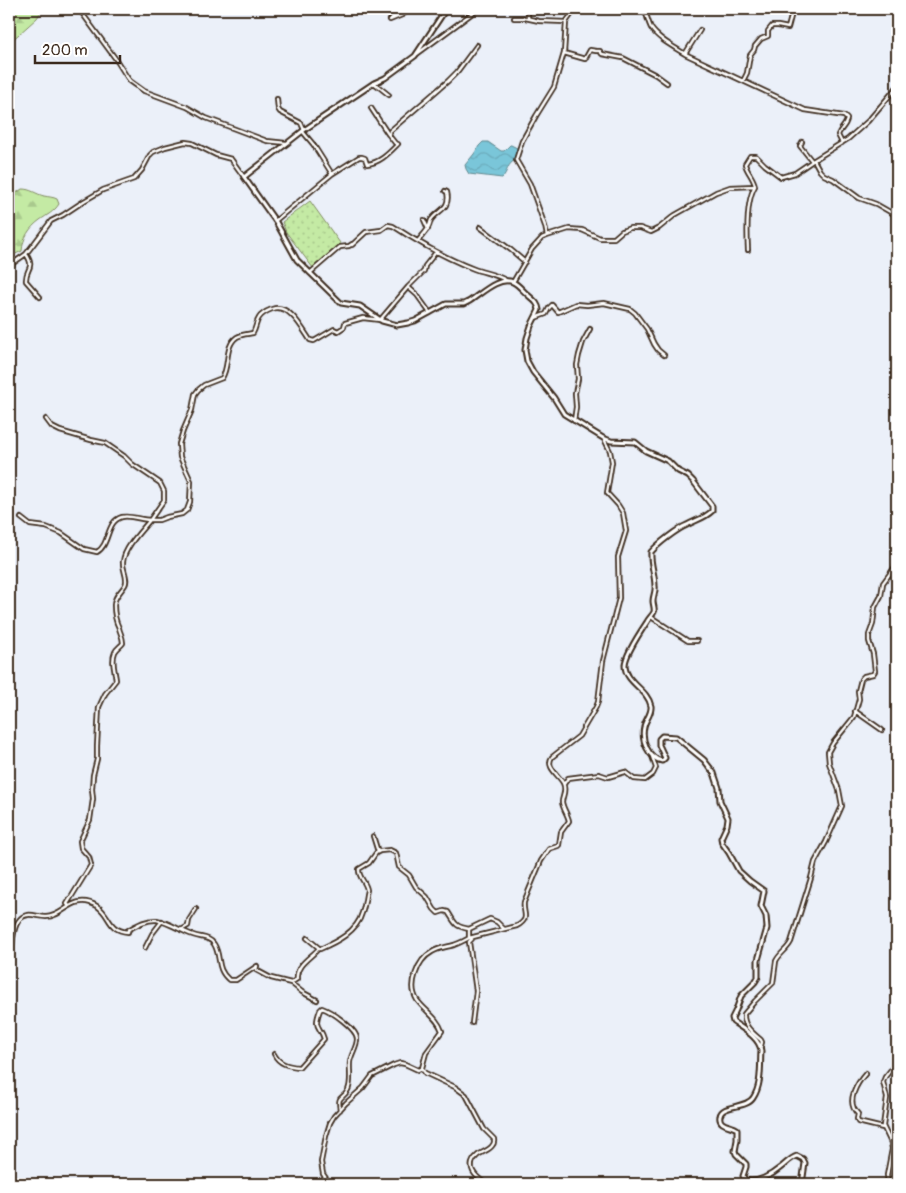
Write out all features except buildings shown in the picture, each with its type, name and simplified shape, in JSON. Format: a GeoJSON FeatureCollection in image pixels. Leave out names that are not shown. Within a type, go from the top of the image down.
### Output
{"type":"FeatureCollection","features":[{"type":"Feature","properties":{"kind":"street"},"geometry":{"type":"LineString","coordinates":[[79,9],[115,58],[127,78],[144,91],[187,107],[206,118],[267,141],[275,143],[289,142]]}},
{"type":"Feature","properties":{"kind":"street"},"geometry":{"type":"LineString","coordinates":[[400,9],[390,20],[410,9]]}},
{"type":"Feature","properties":{"kind":"street"},"geometry":{"type":"LineString","coordinates":[[244,177],[303,131],[374,82],[385,78],[478,9]]}},
{"type":"Feature","properties":{"kind":"street"},"geometry":{"type":"LineString","coordinates":[[526,9],[528,18]]}},
{"type":"Feature","properties":{"kind":"street"},"geometry":{"type":"LineString","coordinates":[[547,236],[530,184],[516,160],[522,141],[554,87],[564,53],[566,22],[571,15],[571,9]]}},
{"type":"Feature","properties":{"kind":"street"},"geometry":{"type":"LineString","coordinates":[[644,9],[649,24],[655,33],[685,54],[805,110],[844,116],[847,119],[846,123],[838,135],[842,143]]}},
{"type":"Feature","properties":{"kind":"street"},"geometry":{"type":"LineString","coordinates":[[743,81],[755,44],[760,39],[768,36],[768,31],[772,26],[788,28],[793,9]]}},
{"type":"Feature","properties":{"kind":"street"},"geometry":{"type":"LineString","coordinates":[[415,56],[444,10]]}},
{"type":"Feature","properties":{"kind":"street"},"geometry":{"type":"LineString","coordinates":[[514,18],[566,22]]}},
{"type":"Feature","properties":{"kind":"street"},"geometry":{"type":"LineString","coordinates":[[685,54],[700,30]]}},
{"type":"Feature","properties":{"kind":"street"},"geometry":{"type":"LineString","coordinates":[[388,134],[457,72],[476,45]]}},
{"type":"Feature","properties":{"kind":"street"},"geometry":{"type":"LineString","coordinates":[[564,53],[585,59],[590,50],[600,51],[602,54],[623,58],[667,82]]}},
{"type":"Feature","properties":{"kind":"street"},"geometry":{"type":"LineString","coordinates":[[374,82],[389,95]]}},
{"type":"Feature","properties":{"kind":"street"},"geometry":{"type":"LineString","coordinates":[[748,250],[747,222],[751,195],[755,186],[745,164],[750,156],[756,156],[781,177],[793,174],[842,143],[860,129],[897,87]]}},
{"type":"Feature","properties":{"kind":"street"},"geometry":{"type":"LineString","coordinates":[[277,99],[280,112],[301,123],[303,131],[332,174]]}},
{"type":"Feature","properties":{"kind":"street"},"geometry":{"type":"LineString","coordinates":[[275,220],[332,174],[360,156],[365,158],[367,164],[372,164],[385,156],[398,144],[388,134],[371,108]]}},
{"type":"Feature","properties":{"kind":"street"},"geometry":{"type":"LineString","coordinates":[[9,266],[26,254],[51,221],[103,190],[134,179],[154,152],[185,142],[192,143],[217,155],[230,158],[275,220],[297,260],[341,303],[360,306],[380,320]]}},
{"type":"Feature","properties":{"kind":"street"},"geometry":{"type":"LineString","coordinates":[[802,142],[800,146],[822,174],[833,179],[859,198],[876,204],[897,216]]}},
{"type":"Feature","properties":{"kind":"street"},"geometry":{"type":"LineString","coordinates":[[513,282],[528,255],[538,242],[547,236],[572,229],[582,230],[600,238],[614,238],[622,231],[630,228],[640,228],[651,232],[675,215],[716,192],[730,187],[755,186]]}},
{"type":"Feature","properties":{"kind":"street"},"geometry":{"type":"LineString","coordinates":[[418,241],[428,229],[432,218],[441,212],[445,206],[448,197],[445,191]]}},
{"type":"Feature","properties":{"kind":"street"},"geometry":{"type":"LineString","coordinates":[[424,220],[428,229]]}},
{"type":"Feature","properties":{"kind":"street"},"geometry":{"type":"LineString","coordinates":[[310,273],[340,247],[352,245],[366,232],[381,230],[388,225],[393,226],[436,252],[474,269],[513,282],[537,302],[539,307],[527,338],[525,350],[527,361],[564,414],[603,438],[611,441],[635,442],[646,451],[668,461],[678,471],[688,476],[712,506],[712,511],[709,514],[684,526],[651,552],[655,588],[654,610],[628,654],[625,666],[628,675],[646,695],[650,703],[651,711],[645,724],[644,743],[652,756],[656,768],[651,776],[645,780],[637,780],[625,772],[608,777],[599,774],[568,778],[564,784],[562,802],[569,821],[562,832],[559,845],[549,849],[541,861],[523,905],[525,920],[517,926],[469,938],[457,944],[432,951],[421,963],[415,974],[413,985],[416,999],[442,1031],[426,1053],[422,1069]]}},
{"type":"Feature","properties":{"kind":"street"},"geometry":{"type":"LineString","coordinates":[[480,227],[525,262]]}},
{"type":"Feature","properties":{"kind":"street"},"geometry":{"type":"LineString","coordinates":[[380,320],[424,271],[425,266],[436,252]]}},
{"type":"Feature","properties":{"kind":"street"},"geometry":{"type":"LineString","coordinates":[[26,254],[30,263],[26,281],[40,297]]}},
{"type":"Feature","properties":{"kind":"street"},"geometry":{"type":"LineString","coordinates":[[21,518],[30,525],[61,533],[84,549],[99,552],[112,525],[119,518],[159,520],[183,514],[187,511],[190,502],[191,481],[180,457],[178,444],[192,410],[196,394],[204,385],[222,378],[226,371],[229,348],[232,342],[238,336],[253,333],[259,318],[264,313],[276,308],[285,309],[297,321],[310,340],[314,341],[334,330],[338,331],[344,327],[345,323],[363,318],[395,324],[415,321],[446,304],[466,303],[492,286],[507,281]]}},
{"type":"Feature","properties":{"kind":"street"},"geometry":{"type":"LineString","coordinates":[[408,287],[417,295],[430,313]]}},
{"type":"Feature","properties":{"kind":"street"},"geometry":{"type":"LineString","coordinates":[[535,318],[546,314],[552,305],[558,312],[576,304],[606,303],[630,309],[647,329],[658,350],[664,355]]}},
{"type":"Feature","properties":{"kind":"street"},"geometry":{"type":"LineString","coordinates":[[574,421],[580,350],[590,329]]}},
{"type":"Feature","properties":{"kind":"street"},"geometry":{"type":"LineString","coordinates":[[46,419],[52,427],[60,431],[106,443],[164,488],[164,500],[135,538],[123,559],[126,581],[116,597],[114,606],[123,643],[115,654],[116,680],[104,696],[98,709],[97,759],[93,775],[93,799],[90,820],[80,841],[81,848],[89,857],[91,865],[66,904],[69,906]]}},
{"type":"Feature","properties":{"kind":"street"},"geometry":{"type":"LineString","coordinates":[[564,784],[553,770],[550,760],[577,739],[596,707],[603,661],[619,598],[617,558],[626,530],[623,513],[618,504],[607,493],[612,462],[610,450],[603,438]]}},
{"type":"Feature","properties":{"kind":"street"},"geometry":{"type":"LineString","coordinates":[[802,1184],[805,1165],[798,1156],[792,1157],[779,1170],[771,1174],[755,1181],[746,1180],[743,1176],[746,1164],[735,1151],[737,1129],[723,1124],[720,1121],[720,1115],[728,1108],[746,1104],[754,1097],[758,1086],[762,1042],[746,1026],[743,1017],[755,1001],[773,983],[776,961],[791,942],[816,860],[842,808],[841,796],[829,763],[828,752],[854,717],[859,700],[858,691],[861,679],[864,676],[873,674],[876,670],[868,638],[869,632],[874,624],[875,607],[882,596],[884,581],[897,564]]}},
{"type":"Feature","properties":{"kind":"street"},"geometry":{"type":"LineString","coordinates":[[651,617],[688,641],[697,640]]}},
{"type":"Feature","properties":{"kind":"street"},"geometry":{"type":"LineString","coordinates":[[855,711],[882,730]]}},
{"type":"Feature","properties":{"kind":"street"},"geometry":{"type":"LineString","coordinates":[[652,756],[657,760],[664,760],[665,758],[659,745],[659,738],[662,736],[676,737],[708,764],[717,780],[720,802],[728,818],[721,838],[722,843],[739,871],[764,891],[761,906],[766,916],[767,928],[758,960],[758,977],[741,996],[732,1018],[733,1022],[753,1037],[761,1046]]}},
{"type":"Feature","properties":{"kind":"street"},"geometry":{"type":"LineString","coordinates":[[373,836],[378,852]]}},
{"type":"Feature","properties":{"kind":"street"},"geometry":{"type":"LineString","coordinates":[[291,983],[297,979],[296,974],[300,968],[319,948],[336,942],[348,933],[360,919],[367,890],[359,869],[369,863],[378,852],[387,850],[396,853],[399,866],[409,875],[416,887],[426,895],[438,913],[448,912],[455,925],[469,930],[490,919],[497,922],[504,929]]}},
{"type":"Feature","properties":{"kind":"street"},"geometry":{"type":"LineString","coordinates":[[9,964],[16,928],[22,918],[29,915],[50,916],[81,902],[90,903],[104,912],[113,927],[122,931],[128,932],[133,927],[152,919],[162,921],[194,936],[212,941],[216,948],[220,968],[229,980],[236,980],[256,966],[256,970],[265,975],[291,983],[317,1000]]}},
{"type":"Feature","properties":{"kind":"street"},"geometry":{"type":"LineString","coordinates":[[181,930],[188,926],[189,920],[196,909]]}},
{"type":"Feature","properties":{"kind":"street"},"geometry":{"type":"LineString","coordinates":[[145,948],[154,930],[162,921]]}},
{"type":"Feature","properties":{"kind":"street"},"geometry":{"type":"LineString","coordinates":[[469,930],[469,938]]}},
{"type":"Feature","properties":{"kind":"street"},"geometry":{"type":"LineString","coordinates":[[472,1023],[476,991],[469,942],[472,938],[480,935]]}},
{"type":"Feature","properties":{"kind":"street"},"geometry":{"type":"LineString","coordinates":[[307,938],[320,949]]}},
{"type":"Feature","properties":{"kind":"street"},"geometry":{"type":"LineString","coordinates":[[274,1054],[280,1063],[298,1067],[324,1039],[317,1023],[320,1010],[322,1008],[325,1009],[338,1018],[354,1032],[357,1039],[350,1060],[349,1088],[340,1099],[340,1110]]}},
{"type":"Feature","properties":{"kind":"street"},"geometry":{"type":"LineString","coordinates":[[888,1184],[887,1175],[892,1149],[883,1128],[886,1098],[883,1081],[897,1062]]}},
{"type":"Feature","properties":{"kind":"street"},"geometry":{"type":"LineString","coordinates":[[330,1184],[322,1171],[321,1158],[326,1136],[334,1116],[378,1072],[398,1063],[418,1070],[422,1069]]}},
{"type":"Feature","properties":{"kind":"street"},"geometry":{"type":"LineString","coordinates":[[422,1069],[426,1074],[455,1087],[466,1095],[484,1130],[493,1138],[492,1146],[478,1156],[473,1165],[474,1175],[486,1184]]}},
{"type":"Feature","properties":{"kind":"street"},"geometry":{"type":"LineString","coordinates":[[866,1073],[854,1090],[853,1102],[855,1111],[858,1114],[857,1119],[858,1122],[883,1128]]}},
{"type":"Feature","properties":{"kind":"street"},"geometry":{"type":"LineString","coordinates":[[891,1143],[897,1140]]}},
{"type":"Feature","properties":{"kind":"street"},"geometry":{"type":"LineString","coordinates":[[157,1184],[186,1182],[204,1184]]}},
{"type":"Feature","properties":{"kind":"green space"},"geometry":{"type":"Polygon","coordinates":[[[9,9],[43,9],[37,18],[9,43],[9,9]]]}},
{"type":"Feature","properties":{"kind":"green space"},"geometry":{"type":"Polygon","coordinates":[[[22,189],[55,198],[59,204],[30,230],[25,238],[22,251],[9,257],[9,198],[22,189]]]}},
{"type":"Feature","properties":{"kind":"green space"},"geometry":{"type":"Polygon","coordinates":[[[310,201],[340,243],[313,268],[286,232],[282,222],[310,201]]]}},
{"type":"Feature","properties":{"kind":"water"},"geometry":{"type":"Polygon","coordinates":[[[483,142],[488,142],[501,151],[504,151],[510,145],[519,149],[516,160],[509,165],[502,178],[469,174],[466,169],[465,165],[483,142]]]}}]}
